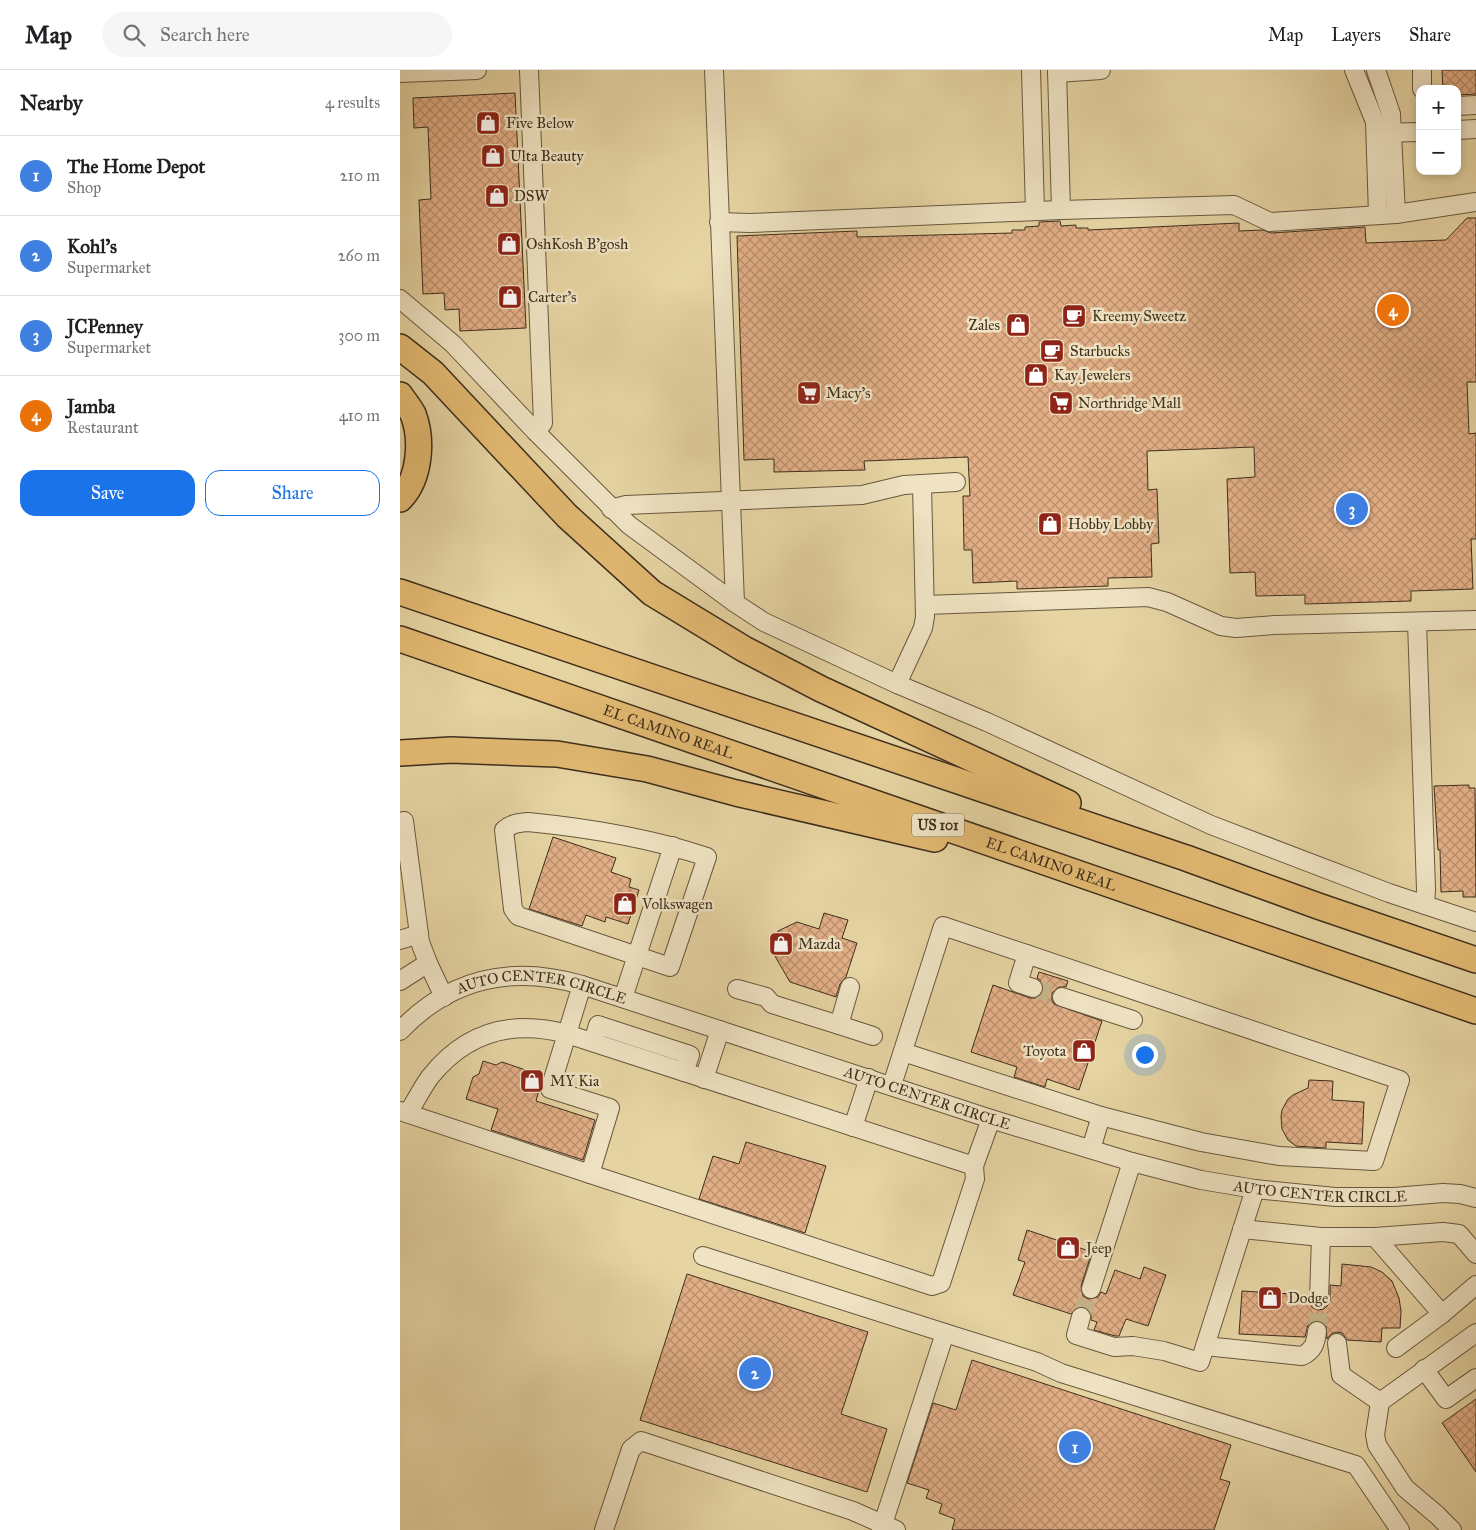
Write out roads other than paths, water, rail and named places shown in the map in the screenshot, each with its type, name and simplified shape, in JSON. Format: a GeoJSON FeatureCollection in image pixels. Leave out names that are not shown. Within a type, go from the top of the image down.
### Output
{"type":"FeatureCollection","features":[{"type":"Feature","properties":{"kind":"highway"},"geometry":{"type":"LineString","coordinates":[[400,347],[433,373],[566,516],[652,593],[744,649],[821,689],[1186,858]]}},
{"type":"Feature","properties":{"kind":"highway"},"geometry":{"type":"LineString","coordinates":[[400,395],[413,414],[419,441],[416,469],[405,494],[400,500]]}},
{"type":"Feature","properties":{"kind":"highway"},"geometry":{"type":"LineString","coordinates":[[400,592],[1186,858],[1476,960]]}},
{"type":"Feature","properties":{"kind":"highway","name":"EL CAMINO REAL"},"geometry":{"type":"LineString","coordinates":[[400,640],[1476,1011]]}},
{"type":"Feature","properties":{"kind":"highway"},"geometry":{"type":"LineString","coordinates":[[400,753],[451,750],[557,754],[647,769],[736,792],[1068,870]]}},
{"type":"Feature","properties":{"kind":"street"},"geometry":{"type":"LineString","coordinates":[[400,73],[477,70]]}},
{"type":"Feature","properties":{"kind":"street"},"geometry":{"type":"LineString","coordinates":[[529,70],[543,423],[536,432]]}},
{"type":"Feature","properties":{"kind":"street"},"geometry":{"type":"LineString","coordinates":[[714,70],[735,603]]}},
{"type":"Feature","properties":{"kind":"street"},"geometry":{"type":"LineString","coordinates":[[1035,211],[1031,70],[1037,70]]}},
{"type":"Feature","properties":{"kind":"street"},"geometry":{"type":"LineString","coordinates":[[1061,210],[1057,72],[1101,70]]}},
{"type":"Feature","properties":{"kind":"street"},"geometry":{"type":"LineString","coordinates":[[1354,70],[1375,122],[1384,133],[1396,214]]}},
{"type":"Feature","properties":{"kind":"street"},"geometry":{"type":"LineString","coordinates":[[1376,70],[1391,114],[1384,133],[1378,214]]}},
{"type":"Feature","properties":{"kind":"street"},"geometry":{"type":"LineString","coordinates":[[1422,70],[1422,85]]}},
{"type":"Feature","properties":{"kind":"street"},"geometry":{"type":"LineString","coordinates":[[1461,106],[1476,105]]}},
{"type":"Feature","properties":{"kind":"street"},"geometry":{"type":"LineString","coordinates":[[1461,130],[1476,129]]}},
{"type":"Feature","properties":{"kind":"street"},"geometry":{"type":"LineString","coordinates":[[1384,133],[1416,132]]}},
{"type":"Feature","properties":{"kind":"street"},"geometry":{"type":"LineString","coordinates":[[719,222],[750,223],[1234,205],[1270,222],[1396,214],[1476,202]]}},
{"type":"Feature","properties":{"kind":"street"},"geometry":{"type":"LineString","coordinates":[[400,299],[453,344],[536,432],[629,525],[764,622],[897,684],[988,722],[1218,828],[1476,922]]}},
{"type":"Feature","properties":{"kind":"street"},"geometry":{"type":"LineString","coordinates":[[611,508],[626,505],[730,500],[862,496],[904,485],[956,482]]}},
{"type":"Feature","properties":{"kind":"street"},"geometry":{"type":"LineString","coordinates":[[897,684],[923,628],[925,605],[922,484]]}},
{"type":"Feature","properties":{"kind":"street"},"geometry":{"type":"LineString","coordinates":[[925,605],[1148,597],[1168,602],[1221,626],[1236,628],[1274,625],[1476,620]]}},
{"type":"Feature","properties":{"kind":"street"},"geometry":{"type":"LineString","coordinates":[[1417,622],[1425,905]]}},
{"type":"Feature","properties":{"kind":"street"},"geometry":{"type":"LineString","coordinates":[[400,822],[404,822],[404,854],[419,934],[428,963],[444,996]]}},
{"type":"Feature","properties":{"kind":"street"},"geometry":{"type":"LineString","coordinates":[[528,822],[577,828],[673,846],[707,858],[670,967],[637,956],[518,916],[513,910],[504,830],[509,825],[528,822]]}},
{"type":"Feature","properties":{"kind":"street"},"geometry":{"type":"LineString","coordinates":[[623,998],[673,846]]}},
{"type":"Feature","properties":{"kind":"street"},"geometry":{"type":"LineString","coordinates":[[892,1086],[902,1052],[943,926],[1400,1080],[1374,1161],[1279,1156],[1201,1142],[1101,1116],[902,1052]]}},
{"type":"Feature","properties":{"kind":"street"},"geometry":{"type":"LineString","coordinates":[[400,940],[419,934]]}},
{"type":"Feature","properties":{"kind":"street"},"geometry":{"type":"LineString","coordinates":[[1027,954],[1018,983],[1033,988]]}},
{"type":"Feature","properties":{"kind":"street"},"geometry":{"type":"LineString","coordinates":[[400,981],[428,963]]}},
{"type":"Feature","properties":{"kind":"street","name":"AUTO CENTER CIRCLE"},"geometry":{"type":"LineString","coordinates":[[400,1031],[421,1011],[444,996],[467,986],[503,976],[543,976],[582,985],[1090,1149],[1201,1180],[1335,1197],[1394,1198],[1443,1193],[1460,1194],[1476,1198]]}},
{"type":"Feature","properties":{"kind":"street"},"geometry":{"type":"LineString","coordinates":[[582,985],[550,1089],[610,1108],[590,1174]]}},
{"type":"Feature","properties":{"kind":"street"},"geometry":{"type":"LineString","coordinates":[[838,1025],[850,988]]}},
{"type":"Feature","properties":{"kind":"street"},"geometry":{"type":"LineString","coordinates":[[737,989],[766,997],[772,1004],[874,1036]]}},
{"type":"Feature","properties":{"kind":"street"},"geometry":{"type":"LineString","coordinates":[[1062,997],[1133,1020]]}},
{"type":"Feature","properties":{"kind":"street"},"geometry":{"type":"LineString","coordinates":[[974,1166],[567,1034],[527,1028],[499,1030],[471,1040],[450,1056],[404,1112],[932,1286],[941,1282],[975,1178],[974,1166],[991,1118]]}},
{"type":"Feature","properties":{"kind":"street"},"geometry":{"type":"LineString","coordinates":[[704,1079],[720,1030]]}},
{"type":"Feature","properties":{"kind":"street"},"geometry":{"type":"LineString","coordinates":[[853,1127],[869,1078]]}},
{"type":"Feature","properties":{"kind":"street"},"geometry":{"type":"LineString","coordinates":[[1090,1149],[1101,1116]]}},
{"type":"Feature","properties":{"kind":"street"},"geometry":{"type":"LineString","coordinates":[[1091,1289],[1132,1162]]}},
{"type":"Feature","properties":{"kind":"street"},"geometry":{"type":"LineString","coordinates":[[1081,1317],[1076,1335],[1114,1347],[1132,1346],[1164,1350],[1200,1362],[1254,1188]]}},
{"type":"Feature","properties":{"kind":"street"},"geometry":{"type":"LineString","coordinates":[[1242,1229],[1321,1237],[1375,1237],[1443,1232],[1459,1234],[1476,1254]]}},
{"type":"Feature","properties":{"kind":"street"},"geometry":{"type":"LineString","coordinates":[[1319,1299],[1321,1237]]}},
{"type":"Feature","properties":{"kind":"street"},"geometry":{"type":"LineString","coordinates":[[1375,1237],[1442,1314]]}},
{"type":"Feature","properties":{"kind":"street"},"geometry":{"type":"LineString","coordinates":[[703,1256],[1356,1465],[1400,1530]]}},
{"type":"Feature","properties":{"kind":"street"},"geometry":{"type":"LineString","coordinates":[[1396,1348],[1442,1314],[1476,1285]]}},
{"type":"Feature","properties":{"kind":"street"},"geometry":{"type":"LineString","coordinates":[[1205,1346],[1302,1356],[1313,1347],[1317,1331]]}},
{"type":"Feature","properties":{"kind":"street"},"geometry":{"type":"LineString","coordinates":[[604,1530],[631,1449],[641,1441],[853,1511],[887,1528],[945,1333]]}},
{"type":"Feature","properties":{"kind":"street"},"geometry":{"type":"LineString","coordinates":[[1452,1530],[1405,1488],[1376,1445],[1374,1435],[1380,1402],[1476,1333]]}},
{"type":"Feature","properties":{"kind":"street"},"geometry":{"type":"LineString","coordinates":[[1337,1343],[1341,1375],[1380,1402]]}},
{"type":"Feature","properties":{"kind":"street"},"geometry":{"type":"LineString","coordinates":[[1424,1369],[1446,1399],[1476,1378]]}},
{"type":"Feature","properties":{"kind":"tunnel"},"geometry":{"type":"LineString","coordinates":[[1033,988],[1062,997]]}},
{"type":"Feature","properties":{"kind":"tunnel"},"geometry":{"type":"LineString","coordinates":[[1081,1317],[1091,1289]]}},
{"type":"Feature","properties":{"kind":"tunnel"},"geometry":{"type":"LineString","coordinates":[[1317,1331],[1319,1299]]}},
{"type":"Feature","properties":{"kind":"place","name":"Five Below"},"geometry":{"type":"Point","coordinates":[488,123]}},
{"type":"Feature","properties":{"kind":"place","name":"Ulta Beauty"},"geometry":{"type":"Point","coordinates":[493,156]}},
{"type":"Feature","properties":{"kind":"place","name":"DSW"},"geometry":{"type":"Point","coordinates":[497,196]}},
{"type":"Feature","properties":{"kind":"place","name":"OshKosh B'gosh"},"geometry":{"type":"Point","coordinates":[509,244]}},
{"type":"Feature","properties":{"kind":"place","name":"Carter's"},"geometry":{"type":"Point","coordinates":[510,297]}},
{"type":"Feature","properties":{"kind":"place","name":"Jamba"},"geometry":{"type":"Point","coordinates":[1393,310]}},
{"type":"Feature","properties":{"kind":"place","name":"Kreemy Sweetz"},"geometry":{"type":"Point","coordinates":[1074,316]}},
{"type":"Feature","properties":{"kind":"place","name":"Zales"},"geometry":{"type":"Point","coordinates":[1018,325]}},
{"type":"Feature","properties":{"kind":"place","name":"Starbucks"},"geometry":{"type":"Point","coordinates":[1052,351]}},
{"type":"Feature","properties":{"kind":"place","name":"Kay Jewelers"},"geometry":{"type":"Point","coordinates":[1036,375]}},
{"type":"Feature","properties":{"kind":"place","name":"Macy's"},"geometry":{"type":"Point","coordinates":[809,393]}},
{"type":"Feature","properties":{"kind":"place","name":"Northridge Mall"},"geometry":{"type":"Point","coordinates":[1061,403]}},
{"type":"Feature","properties":{"kind":"place","name":"JCPenney"},"geometry":{"type":"Point","coordinates":[1352,509]}},
{"type":"Feature","properties":{"kind":"place","name":"Hobby Lobby"},"geometry":{"type":"Point","coordinates":[1050,524]}},
{"type":"Feature","properties":{"kind":"place","name":"Volkswagen"},"geometry":{"type":"Point","coordinates":[625,904]}},
{"type":"Feature","properties":{"kind":"place","name":"Mazda"},"geometry":{"type":"Point","coordinates":[781,944]}},
{"type":"Feature","properties":{"kind":"place","name":"Toyota"},"geometry":{"type":"Point","coordinates":[1084,1051]}},
{"type":"Feature","properties":{"kind":"place","name":"MY Kia"},"geometry":{"type":"Point","coordinates":[532,1081]}},
{"type":"Feature","properties":{"kind":"place","name":"Jeep"},"geometry":{"type":"Point","coordinates":[1068,1248]}},
{"type":"Feature","properties":{"kind":"place","name":"Dodge"},"geometry":{"type":"Point","coordinates":[1270,1298]}},
{"type":"Feature","properties":{"kind":"place","name":"Kohl's"},"geometry":{"type":"Point","coordinates":[755,1373]}},
{"type":"Feature","properties":{"kind":"place","name":"The Home Depot"},"geometry":{"type":"Point","coordinates":[1075,1447]}}]}
